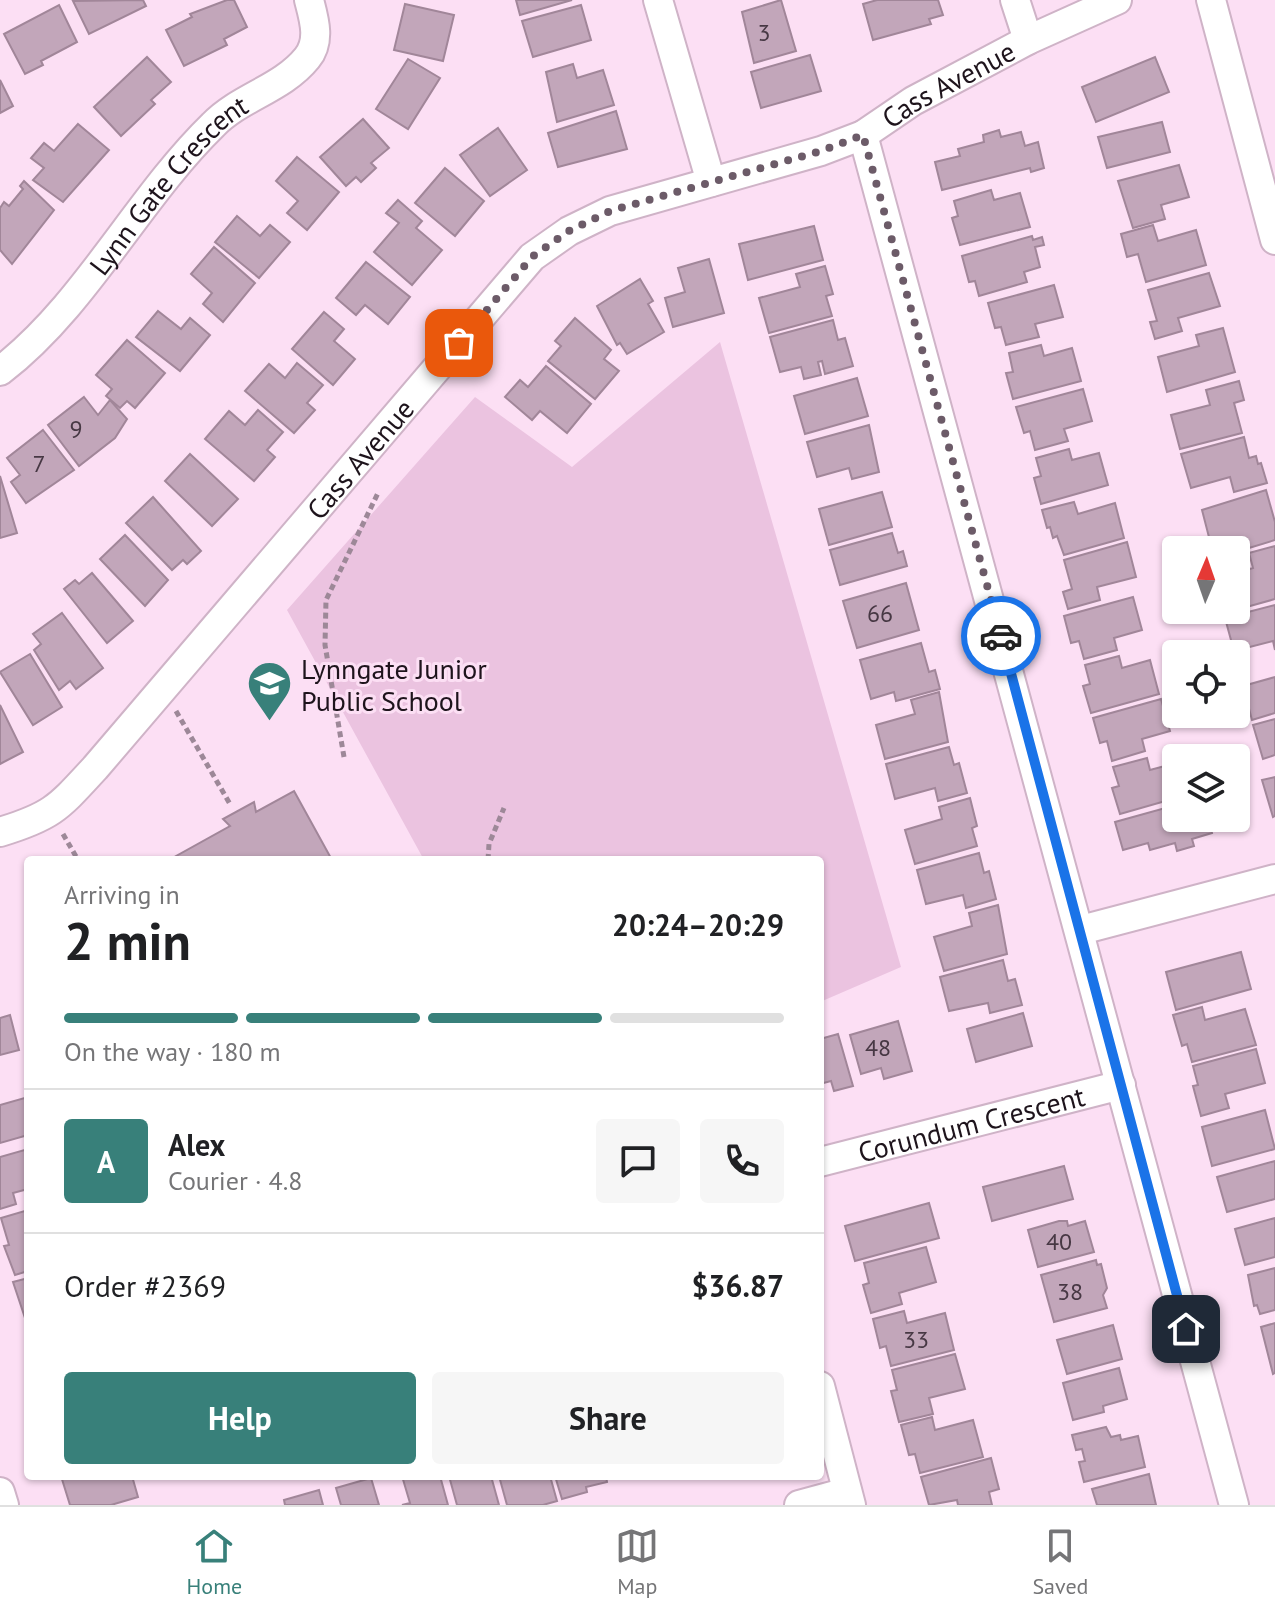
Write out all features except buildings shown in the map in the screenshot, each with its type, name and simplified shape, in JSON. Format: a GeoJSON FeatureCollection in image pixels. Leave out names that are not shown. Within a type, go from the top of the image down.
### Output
{"type":"FeatureCollection","features":[{"type":"Feature","properties":{"kind":"street","name":"Lynn Gate Crescent"},"geometry":{"type":"LineString","coordinates":[[0,371],[64,306],[213,125],[244,100],[293,73],[310,55],[317,28],[309,0]]}},
{"type":"Feature","properties":{"kind":"street"},"geometry":{"type":"LineString","coordinates":[[658,0],[711,182]]}},
{"type":"Feature","properties":{"kind":"street"},"geometry":{"type":"LineString","coordinates":[[1015,0],[1028,40]]}},
{"type":"Feature","properties":{"kind":"street","name":"Cass Avenue"},"geometry":{"type":"LineString","coordinates":[[0,832],[38,821],[59,806],[163,689],[532,257],[569,231],[610,211],[821,151],[863,135],[913,101],[1028,40],[1117,0]]}},
{"type":"Feature","properties":{"kind":"street"},"geometry":{"type":"LineString","coordinates":[[1211,0],[1275,240]]}},
{"type":"Feature","properties":{"kind":"street"},"geometry":{"type":"LineString","coordinates":[[863,135],[1081,930],[1234,1505]]}},
{"type":"Feature","properties":{"kind":"street"},"geometry":{"type":"LineString","coordinates":[[1081,930],[1275,879]]}},
{"type":"Feature","properties":{"kind":"street","name":"Corundum Crescent"},"geometry":{"type":"LineString","coordinates":[[824,1161],[1121,1085]]}},
{"type":"Feature","properties":{"kind":"street"},"geometry":{"type":"LineString","coordinates":[[799,1505],[849,1498],[824,1401]]}},
{"type":"Feature","properties":{"kind":"street"},"geometry":{"type":"LineString","coordinates":[[0,1492],[4,1505]]}},
{"type":"Feature","properties":{"kind":"path"},"geometry":{"type":"LineString","coordinates":[[344,757],[325,645],[326,600],[378,493]]}},
{"type":"Feature","properties":{"kind":"path"},"geometry":{"type":"LineString","coordinates":[[163,689],[230,804]]}},
{"type":"Feature","properties":{"kind":"path"},"geometry":{"type":"LineString","coordinates":[[488,856],[489,844],[504,808]]}},
{"type":"Feature","properties":{"kind":"shaded area"},"geometry":{"type":"Polygon","coordinates":[[[720,342],[901,967],[824,1000],[824,856],[422,856],[287,610],[475,397],[572,467],[720,342]]]}},
{"type":"Feature","properties":{"kind":"way so far"},"geometry":{"type":"LineString","coordinates":[[459,343],[532,257],[569,231],[610,211],[821,151],[863,135],[1001,636]]}},
{"type":"Feature","properties":{"kind":"place","name":"Lynngate Junior Public School"},"geometry":{"type":"Point","coordinates":[270,723]}},
{"type":"Feature","properties":{"kind":"route"},"geometry":{"type":"LineString","coordinates":[[1001,636],[1186,1329]]}}]}
